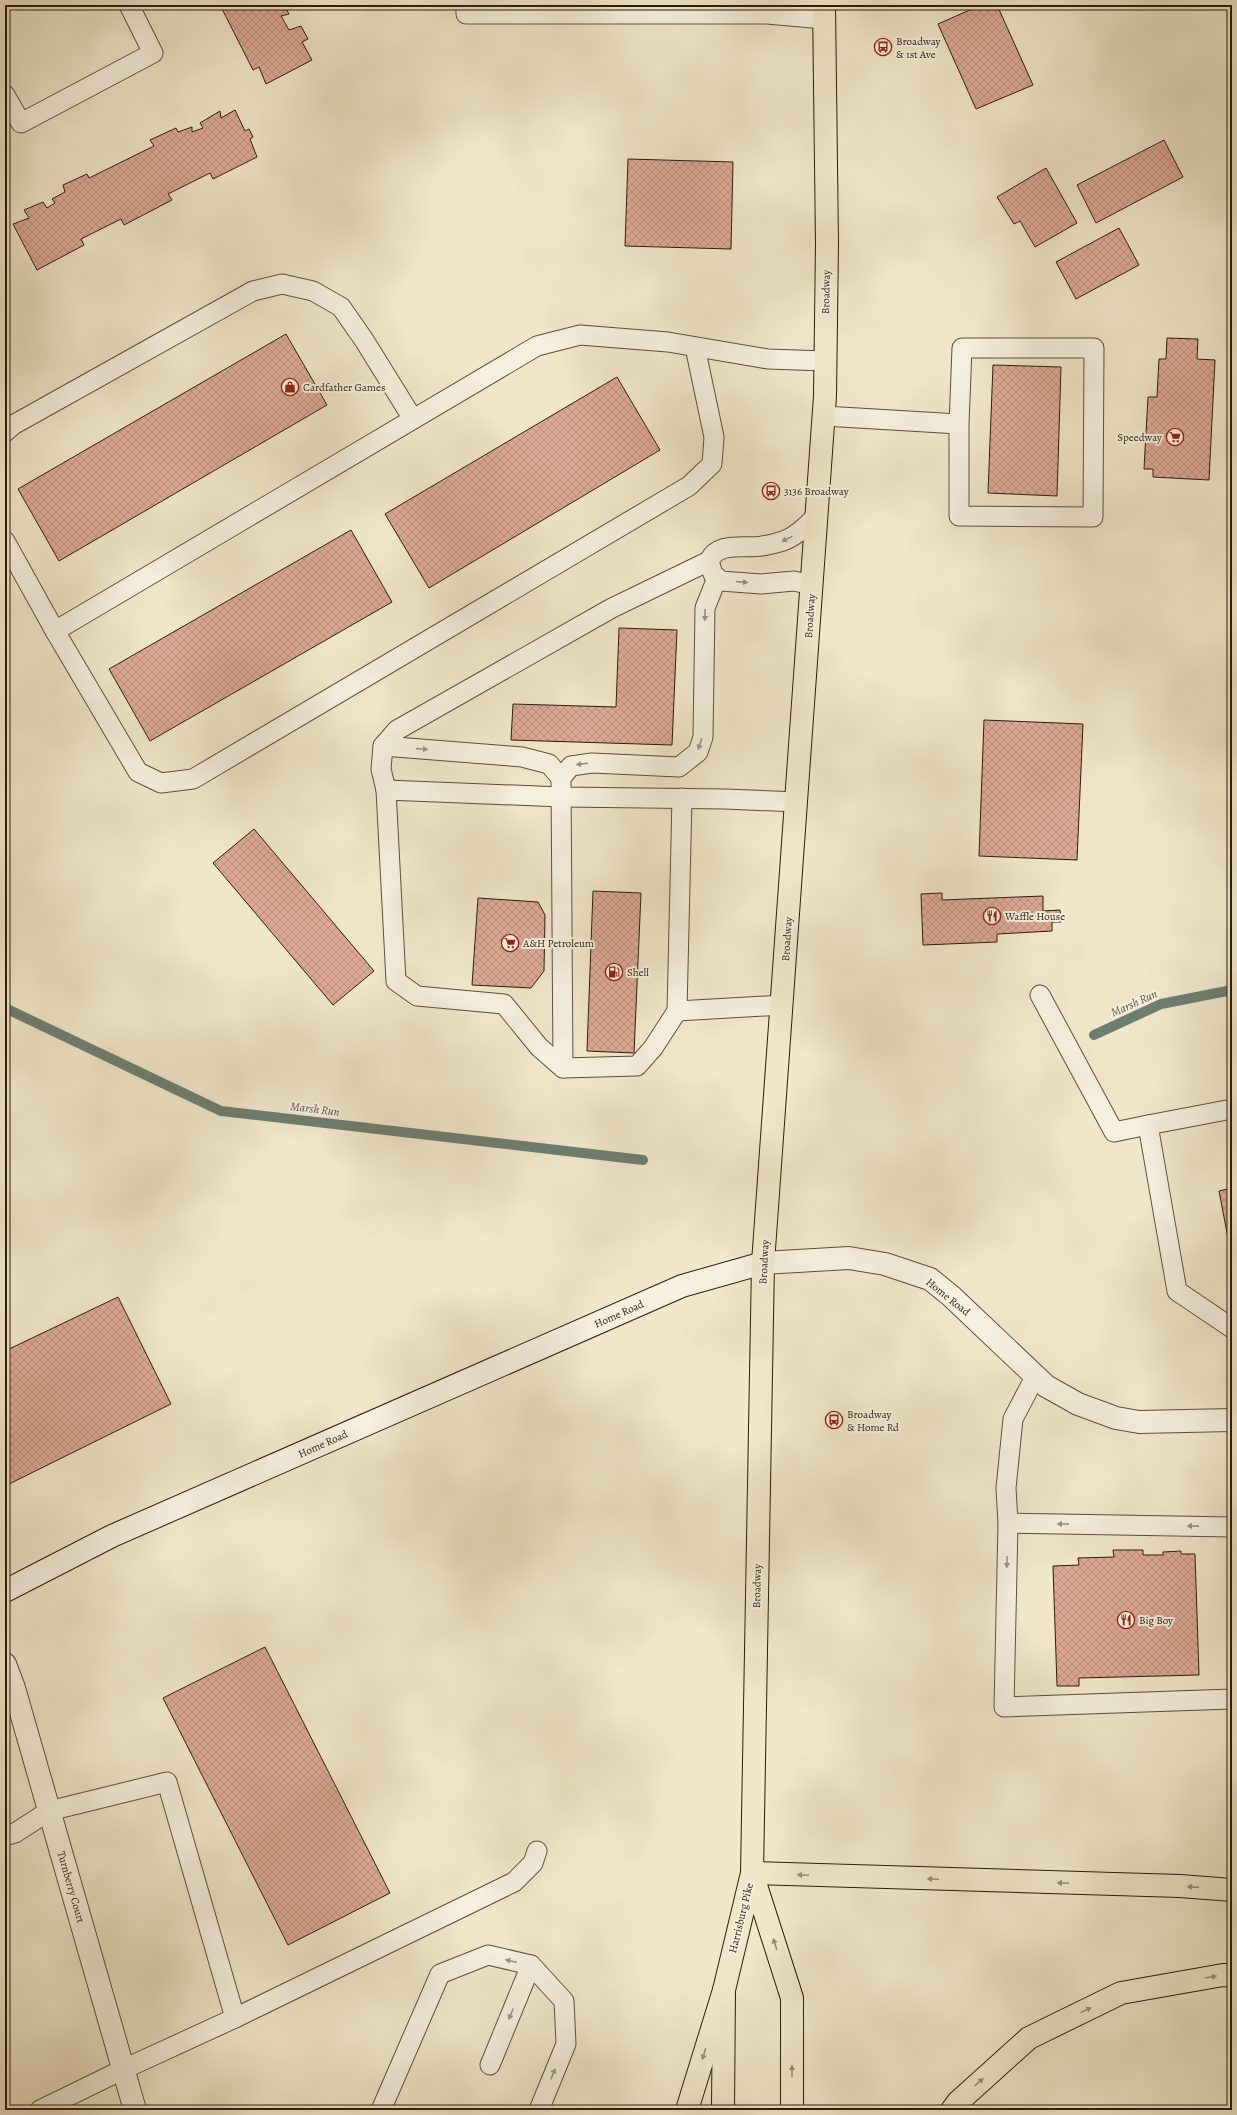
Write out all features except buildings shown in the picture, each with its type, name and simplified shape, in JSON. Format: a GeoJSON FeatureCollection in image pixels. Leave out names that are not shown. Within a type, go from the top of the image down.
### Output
{"type":"FeatureCollection","features":[{"type":"Feature","properties":{"kind":"main road","name":"Broadway"},"geometry":{"type":"LineString","coordinates":[[752,1873],[763,1263],[824,416],[827,244],[824,12]]}},
{"type":"Feature","properties":{"kind":"main road"},"geometry":{"type":"LineString","coordinates":[[752,1873],[1180,1886],[1232,1890]]}},
{"type":"Feature","properties":{"kind":"main road","name":"Harrisburg Pike"},"geometry":{"type":"LineString","coordinates":[[723,2110],[724,1990],[752,1873]]}},
{"type":"Feature","properties":{"kind":"main road","name":"Harrisburg Pike"},"geometry":{"type":"LineString","coordinates":[[752,1873],[792,1998],[792,2110]]}},
{"type":"Feature","properties":{"kind":"main road"},"geometry":{"type":"LineString","coordinates":[[952,2110],[958,2102],[1029,2038],[1121,1993],[1223,1975],[1232,1976]]}},
{"type":"Feature","properties":{"kind":"main road"},"geometry":{"type":"LineString","coordinates":[[687,2110],[724,1990]]}},
{"type":"Feature","properties":{"kind":"street","name":"Home Road"},"geometry":{"type":"LineString","coordinates":[[5,1591],[112,1536],[682,1286],[763,1263],[849,1258],[885,1264],[930,1279],[951,1296],[1035,1377],[1046,1386],[1078,1404],[1116,1418],[1151,1422],[1232,1420]]}},
{"type":"Feature","properties":{"kind":"street","name":"Turnberry Court"},"geometry":{"type":"LineString","coordinates":[[5,1664],[14,1688],[135,2110]]}},
{"type":"Feature","properties":{"kind":"lane"},"geometry":{"type":"LineString","coordinates":[[5,95],[21,123],[153,53],[129,5]]}},
{"type":"Feature","properties":{"kind":"lane"},"geometry":{"type":"LineString","coordinates":[[466,5],[466,14],[767,14],[824,12]]}},
{"type":"Feature","properties":{"kind":"lane"},"geometry":{"type":"LineString","coordinates":[[5,432],[14,425],[253,291],[282,284],[313,291],[341,307],[364,340],[413,419]]}},
{"type":"Feature","properties":{"kind":"lane"},"geometry":{"type":"LineString","coordinates":[[55,631],[537,346],[580,335],[668,342],[768,359],[825,361]]}},
{"type":"Feature","properties":{"kind":"lane"},"geometry":{"type":"LineString","coordinates":[[5,541],[55,631],[138,772],[161,783],[194,779],[689,486],[712,464],[714,437],[695,347]]}},
{"type":"Feature","properties":{"kind":"lane"},"geometry":{"type":"LineString","coordinates":[[962,348],[1094,348],[1094,517],[959,516],[959,424],[962,348]]}},
{"type":"Feature","properties":{"kind":"lane"},"geometry":{"type":"LineString","coordinates":[[824,416],[959,424]]}},
{"type":"Feature","properties":{"kind":"lane"},"geometry":{"type":"LineString","coordinates":[[812,585],[794,581],[761,584],[721,581],[713,574],[709,562],[711,556],[725,548],[762,546],[784,541],[807,526],[817,515]]}},
{"type":"Feature","properties":{"kind":"lane"},"geometry":{"type":"LineString","coordinates":[[682,798],[678,1011],[653,1048],[637,1066],[563,1068],[539,1047],[504,1004],[417,996],[396,981],[386,790],[381,769],[383,746],[397,730],[612,608],[709,562]]}},
{"type":"Feature","properties":{"kind":"lane"},"geometry":{"type":"LineString","coordinates":[[561,778],[571,766],[592,763],[679,767],[698,752],[703,737],[705,608],[717,578]]}},
{"type":"Feature","properties":{"kind":"lane"},"geometry":{"type":"LineString","coordinates":[[383,746],[522,757],[549,764],[561,778],[563,1068]]}},
{"type":"Feature","properties":{"kind":"lane"},"geometry":{"type":"LineString","coordinates":[[386,790],[562,797],[682,798],[797,802]]}},
{"type":"Feature","properties":{"kind":"lane"},"geometry":{"type":"LineString","coordinates":[[1040,995],[1114,1132],[1232,1109]]}},
{"type":"Feature","properties":{"kind":"lane"},"geometry":{"type":"LineString","coordinates":[[678,1011],[782,1005]]}},
{"type":"Feature","properties":{"kind":"lane"},"geometry":{"type":"LineString","coordinates":[[1148,1125],[1177,1291],[1232,1328]]}},
{"type":"Feature","properties":{"kind":"lane"},"geometry":{"type":"LineString","coordinates":[[1035,1377],[1013,1419],[1006,1488],[1008,1523],[1004,1707],[1232,1699]]}},
{"type":"Feature","properties":{"kind":"lane"},"geometry":{"type":"LineString","coordinates":[[1008,1523],[1232,1527]]}},
{"type":"Feature","properties":{"kind":"lane"},"geometry":{"type":"LineString","coordinates":[[5,1836],[15,1833],[49,1811],[167,1782],[235,2018]]}},
{"type":"Feature","properties":{"kind":"lane"},"geometry":{"type":"LineString","coordinates":[[40,2110],[124,2069],[235,2018],[514,1882],[533,1863],[537,1851]]}},
{"type":"Feature","properties":{"kind":"lane"},"geometry":{"type":"LineString","coordinates":[[381,2110],[440,1974],[488,1955],[531,1965],[564,2001],[566,2044],[539,2110]]}},
{"type":"Feature","properties":{"kind":"lane"},"geometry":{"type":"LineString","coordinates":[[490,2065],[531,1965]]}},
{"type":"Feature","properties":{"kind":"waterway","name":"Marsh Run"},"geometry":{"type":"LineString","coordinates":[[1094,1035],[1161,1004],[1232,990]]}},
{"type":"Feature","properties":{"kind":"waterway","name":"Marsh Run"},"geometry":{"type":"LineString","coordinates":[[5,1008],[221,1111],[643,1160]]}},
{"type":"Feature","properties":{"kind":"place","name":"Broadway & 1st Ave"},"geometry":{"type":"Point","coordinates":[883,47]}},
{"type":"Feature","properties":{"kind":"place","name":"Cardfather Games"},"geometry":{"type":"Point","coordinates":[290,387]}},
{"type":"Feature","properties":{"kind":"place","name":"Speedway"},"geometry":{"type":"Point","coordinates":[1175,437]}},
{"type":"Feature","properties":{"kind":"place","name":"3136 Broadway"},"geometry":{"type":"Point","coordinates":[771,491]}},
{"type":"Feature","properties":{"kind":"place","name":"Waffle House"},"geometry":{"type":"Point","coordinates":[992,916]}},
{"type":"Feature","properties":{"kind":"place","name":"A&H Petroleum"},"geometry":{"type":"Point","coordinates":[510,943]}},
{"type":"Feature","properties":{"kind":"place","name":"Shell"},"geometry":{"type":"Point","coordinates":[614,972]}},
{"type":"Feature","properties":{"kind":"place","name":"Broadway & Home Rd"},"geometry":{"type":"Point","coordinates":[834,1420]}},
{"type":"Feature","properties":{"kind":"place","name":"Big Boy"},"geometry":{"type":"Point","coordinates":[1126,1620]}}]}
